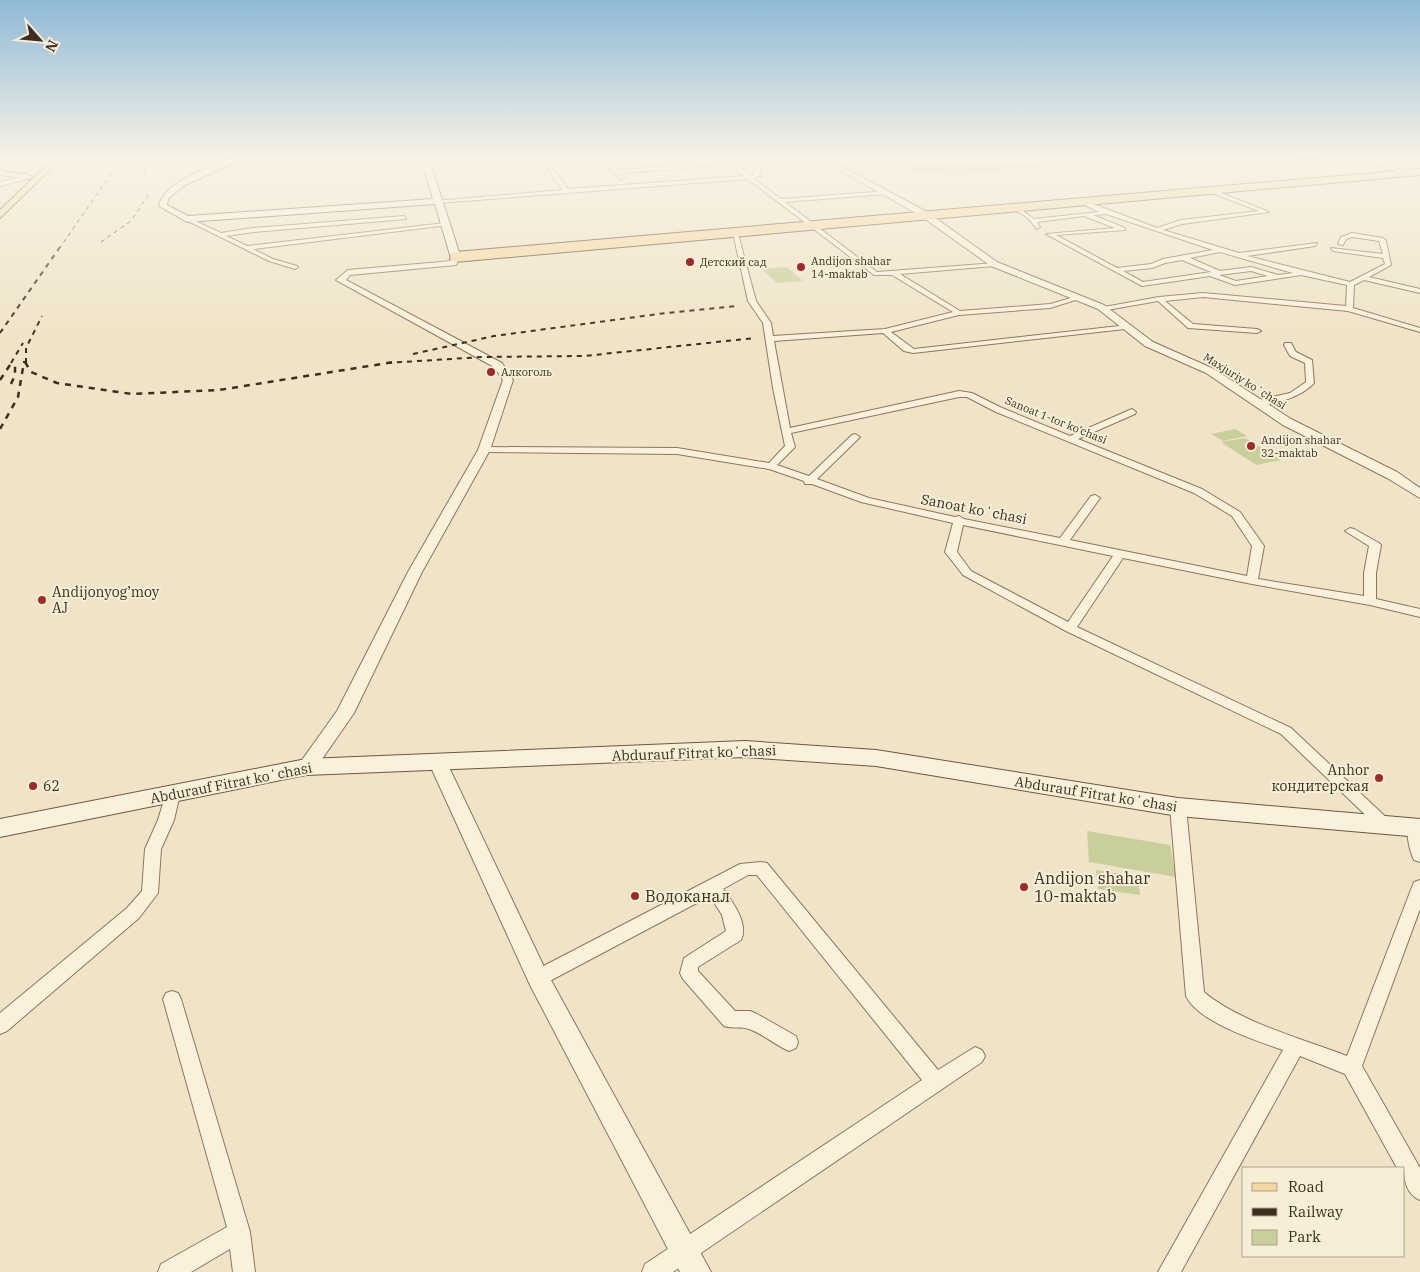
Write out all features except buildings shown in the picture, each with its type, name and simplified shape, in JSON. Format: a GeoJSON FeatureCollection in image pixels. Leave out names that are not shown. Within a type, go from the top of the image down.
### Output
{"type":"FeatureCollection","features":[{"type":"Feature","properties":{"kind":"main road"},"geometry":{"type":"LineString","coordinates":[[187,219],[195,218]]}},
{"type":"Feature","properties":{"kind":"main road"},"geometry":{"type":"LineString","coordinates":[[443,218],[455,257],[899,218]]}},
{"type":"Feature","properties":{"kind":"main road"},"geometry":{"type":"LineString","coordinates":[[559,248],[812,226]]}},
{"type":"Feature","properties":{"kind":"main road","name":"Abdurauf Fitrat koʻchasi"},"geometry":{"type":"LineString","coordinates":[[0,828],[306,767],[745,749],[787,750],[876,758],[1178,807],[1418,828]]}},
{"type":"Feature","properties":{"kind":"street"},"geometry":{"type":"LineString","coordinates":[[220,235],[253,230],[399,218]]}},
{"type":"Feature","properties":{"kind":"street"},"geometry":{"type":"LineString","coordinates":[[802,218],[876,274],[994,264]]}},
{"type":"Feature","properties":{"kind":"street","name":"Maxjuriy koʻchasi"},"geometry":{"type":"LineString","coordinates":[[929,218],[994,264],[1104,309],[1125,327],[1150,344],[1210,371],[1287,422],[1392,475],[1420,494]]}},
{"type":"Feature","properties":{"kind":"street"},"geometry":{"type":"LineString","coordinates":[[1030,218],[1036,226],[1049,234],[1142,284],[1251,269]]}},
{"type":"Feature","properties":{"kind":"street"},"geometry":{"type":"LineString","coordinates":[[1034,221],[1053,218]]}},
{"type":"Feature","properties":{"kind":"street"},"geometry":{"type":"LineString","coordinates":[[1096,218],[1123,229]]}},
{"type":"Feature","properties":{"kind":"street"},"geometry":{"type":"LineString","coordinates":[[1121,218],[1301,274],[1351,284],[1388,265],[1381,239],[1352,235],[1343,238],[1341,244]]}},
{"type":"Feature","properties":{"kind":"street"},"geometry":{"type":"LineString","coordinates":[[1158,230],[1181,222],[1212,218]]}},
{"type":"Feature","properties":{"kind":"street"},"geometry":{"type":"LineString","coordinates":[[187,219],[275,262],[295,267]]}},
{"type":"Feature","properties":{"kind":"street"},"geometry":{"type":"LineString","coordinates":[[245,248],[445,226]]}},
{"type":"Feature","properties":{"kind":"street"},"geometry":{"type":"LineString","coordinates":[[1049,234],[1145,226]]}},
{"type":"Feature","properties":{"kind":"street"},"geometry":{"type":"LineString","coordinates":[[735,234],[752,301],[767,323],[777,388],[790,448],[771,466]]}},
{"type":"Feature","properties":{"kind":"street"},"geometry":{"type":"LineString","coordinates":[[1239,255],[1314,244]]}},
{"type":"Feature","properties":{"kind":"street"},"geometry":{"type":"LineString","coordinates":[[1117,270],[1152,266],[1163,261],[1220,250]]}},
{"type":"Feature","properties":{"kind":"street"},"geometry":{"type":"LineString","coordinates":[[1333,250],[1387,257]]}},
{"type":"Feature","properties":{"kind":"street"},"geometry":{"type":"LineString","coordinates":[[1204,253],[1223,260]]}},
{"type":"Feature","properties":{"kind":"street"},"geometry":{"type":"LineString","coordinates":[[306,767],[345,713],[415,572],[484,450],[508,380],[498,364],[335,278],[348,273],[441,265],[452,263],[455,257]]}},
{"type":"Feature","properties":{"kind":"street"},"geometry":{"type":"LineString","coordinates":[[1183,258],[1219,273]]}},
{"type":"Feature","properties":{"kind":"street"},"geometry":{"type":"LineString","coordinates":[[1233,262],[1278,277]]}},
{"type":"Feature","properties":{"kind":"street"},"geometry":{"type":"LineString","coordinates":[[893,273],[959,313]]}},
{"type":"Feature","properties":{"kind":"street"},"geometry":{"type":"LineString","coordinates":[[1210,274],[1235,283],[1301,274]]}},
{"type":"Feature","properties":{"kind":"street"},"geometry":{"type":"LineString","coordinates":[[1364,278],[1418,291]]}},
{"type":"Feature","properties":{"kind":"street"},"geometry":{"type":"LineString","coordinates":[[1349,309],[1351,284]]}},
{"type":"Feature","properties":{"kind":"street"},"geometry":{"type":"LineString","coordinates":[[1104,309],[1158,299],[1203,295],[1349,309],[1420,330]]}},
{"type":"Feature","properties":{"kind":"street"},"geometry":{"type":"LineString","coordinates":[[770,339],[885,331],[959,313],[1050,306],[1078,298]]}},
{"type":"Feature","properties":{"kind":"street"},"geometry":{"type":"LineString","coordinates":[[1158,299],[1191,326],[1257,331]]}},
{"type":"Feature","properties":{"kind":"street"},"geometry":{"type":"LineString","coordinates":[[885,331],[907,349],[914,351],[997,344],[1125,327]]}},
{"type":"Feature","properties":{"kind":"street"},"geometry":{"type":"LineString","coordinates":[[1258,403],[1292,394],[1305,388],[1310,383],[1309,362],[1293,354],[1288,345]]}},
{"type":"Feature","properties":{"kind":"street","name":"Sanoat 1-tor ko‘chasi"},"geometry":{"type":"LineString","coordinates":[[786,431],[963,394],[1198,491],[1236,514],[1258,546],[1252,581]]}},
{"type":"Feature","properties":{"kind":"street"},"geometry":{"type":"LineString","coordinates":[[1070,439],[1132,412]]}},
{"type":"Feature","properties":{"kind":"street"},"geometry":{"type":"LineString","coordinates":[[809,482],[855,437]]}},
{"type":"Feature","properties":{"kind":"street","name":"Sanoat koʻchasi"},"geometry":{"type":"LineString","coordinates":[[484,450],[677,451],[771,466],[809,482],[865,500],[1252,581],[1370,601],[1420,613]]}},
{"type":"Feature","properties":{"kind":"street"},"geometry":{"type":"LineString","coordinates":[[1064,541],[1072,527],[1096,498]]}},
{"type":"Feature","properties":{"kind":"street"},"geometry":{"type":"LineString","coordinates":[[959,519],[951,552],[967,573],[1070,628],[1286,731],[1384,824]]}},
{"type":"Feature","properties":{"kind":"street"},"geometry":{"type":"LineString","coordinates":[[1350,531],[1375,545],[1370,573],[1370,601]]}},
{"type":"Feature","properties":{"kind":"street"},"geometry":{"type":"LineString","coordinates":[[1070,628],[1120,554]]}},
{"type":"Feature","properties":{"kind":"street"},"geometry":{"type":"LineString","coordinates":[[438,763],[538,978],[696,1272]]}},
{"type":"Feature","properties":{"kind":"street"},"geometry":{"type":"LineString","coordinates":[[0,1025],[133,914],[150,893],[152,849],[166,820],[172,794]]}},
{"type":"Feature","properties":{"kind":"street"},"geometry":{"type":"LineString","coordinates":[[1178,807],[1195,996],[1204,1006],[1276,1040],[1296,1045],[1352,1068],[1420,1189]]}},
{"type":"Feature","properties":{"kind":"street"},"geometry":{"type":"LineString","coordinates":[[1418,828],[1420,856]]}},
{"type":"Feature","properties":{"kind":"street"},"geometry":{"type":"LineString","coordinates":[[538,978],[713,888],[746,869],[761,868],[935,1081]]}},
{"type":"Feature","properties":{"kind":"street"},"geometry":{"type":"LineString","coordinates":[[1352,1068],[1420,887]]}},
{"type":"Feature","properties":{"kind":"street"},"geometry":{"type":"LineString","coordinates":[[713,888],[727,906],[735,926],[735,935],[690,963],[688,973],[731,1020],[750,1020],[789,1042]]}},
{"type":"Feature","properties":{"kind":"street"},"geometry":{"type":"LineString","coordinates":[[172,999],[239,1232],[244,1272]]}},
{"type":"Feature","properties":{"kind":"street"},"geometry":{"type":"LineString","coordinates":[[1169,1272],[1296,1045]]}},
{"type":"Feature","properties":{"kind":"street"},"geometry":{"type":"LineString","coordinates":[[653,1272],[935,1081],[975,1056]]}},
{"type":"Feature","properties":{"kind":"street"},"geometry":{"type":"LineString","coordinates":[[169,1272],[239,1232]]}},
{"type":"Feature","properties":{"kind":"green space"},"geometry":{"type":"Polygon","coordinates":[[[787,267],[803,281],[777,283],[762,269],[787,267]]]}},
{"type":"Feature","properties":{"kind":"green space"},"geometry":{"type":"Polygon","coordinates":[[[1235,429],[1247,436],[1223,441],[1211,434],[1235,429]]]}},
{"type":"Feature","properties":{"kind":"green space"},"geometry":{"type":"Polygon","coordinates":[[[1245,438],[1281,460],[1256,465],[1221,442],[1245,438]]]}},
{"type":"Feature","properties":{"kind":"green space"},"geometry":{"type":"Polygon","coordinates":[[[1087,831],[1170,845],[1176,877],[1089,862],[1087,831]]]}},
{"type":"Feature","properties":{"kind":"green space"},"geometry":{"type":"Polygon","coordinates":[[[1096,870],[1138,877],[1140,895],[1098,889],[1096,870]]]}},
{"type":"Feature","properties":{"kind":"railway"},"geometry":{"type":"LineString","coordinates":[[59,249],[80,218]]}},
{"type":"Feature","properties":{"kind":"railway"},"geometry":{"type":"LineString","coordinates":[[101,242],[133,218]]}},
{"type":"Feature","properties":{"kind":"railway"},"geometry":{"type":"LineString","coordinates":[[0,333],[60,247]]}},
{"type":"Feature","properties":{"kind":"railway"},"geometry":{"type":"LineString","coordinates":[[413,354],[494,336],[666,313],[737,306]]}},
{"type":"Feature","properties":{"kind":"railway"},"geometry":{"type":"LineString","coordinates":[[26,363],[26,348],[42,316]]}},
{"type":"Feature","properties":{"kind":"railway"},"geometry":{"type":"LineString","coordinates":[[388,363],[482,357],[584,356],[755,338]]}},
{"type":"Feature","properties":{"kind":"railway"},"geometry":{"type":"LineString","coordinates":[[11,363],[23,343]]}},
{"type":"Feature","properties":{"kind":"railway"},"geometry":{"type":"LineString","coordinates":[[0,380],[12,362]]}},
{"type":"Feature","properties":{"kind":"railway"},"geometry":{"type":"LineString","coordinates":[[0,429],[18,397],[24,362]]}},
{"type":"Feature","properties":{"kind":"railway"},"geometry":{"type":"LineString","coordinates":[[25,362],[31,372],[57,383],[132,394],[219,390],[388,363]]}},
{"type":"Feature","properties":{"kind":"railway"},"geometry":{"type":"LineString","coordinates":[[388,363],[394,362]]}},
{"type":"Feature","properties":{"kind":"railway"},"geometry":{"type":"LineString","coordinates":[[11,384],[15,375],[15,364]]}},
{"type":"Feature","properties":{"kind":"place","name":"Детский сад"},"geometry":{"type":"Point","coordinates":[690,262]}},
{"type":"Feature","properties":{"kind":"place","name":"Andijon shahar 14-maktab"},"geometry":{"type":"Point","coordinates":[801,267]}},
{"type":"Feature","properties":{"kind":"place","name":"Алкоголь"},"geometry":{"type":"Point","coordinates":[491,372]}},
{"type":"Feature","properties":{"kind":"place","name":"Andijon shahar 32-maktab"},"geometry":{"type":"Point","coordinates":[1251,446]}},
{"type":"Feature","properties":{"kind":"place","name":"Andijonyog’moy AJ"},"geometry":{"type":"Point","coordinates":[42,600]}},
{"type":"Feature","properties":{"kind":"place","name":"Anhor кондитерская"},"geometry":{"type":"Point","coordinates":[1379,778]}},
{"type":"Feature","properties":{"kind":"place","name":"62"},"geometry":{"type":"Point","coordinates":[33,786]}},
{"type":"Feature","properties":{"kind":"place","name":"Andijon shahar 10-maktab"},"geometry":{"type":"Point","coordinates":[1024,887]}},
{"type":"Feature","properties":{"kind":"place","name":"Водоканал"},"geometry":{"type":"Point","coordinates":[635,896]}}]}
